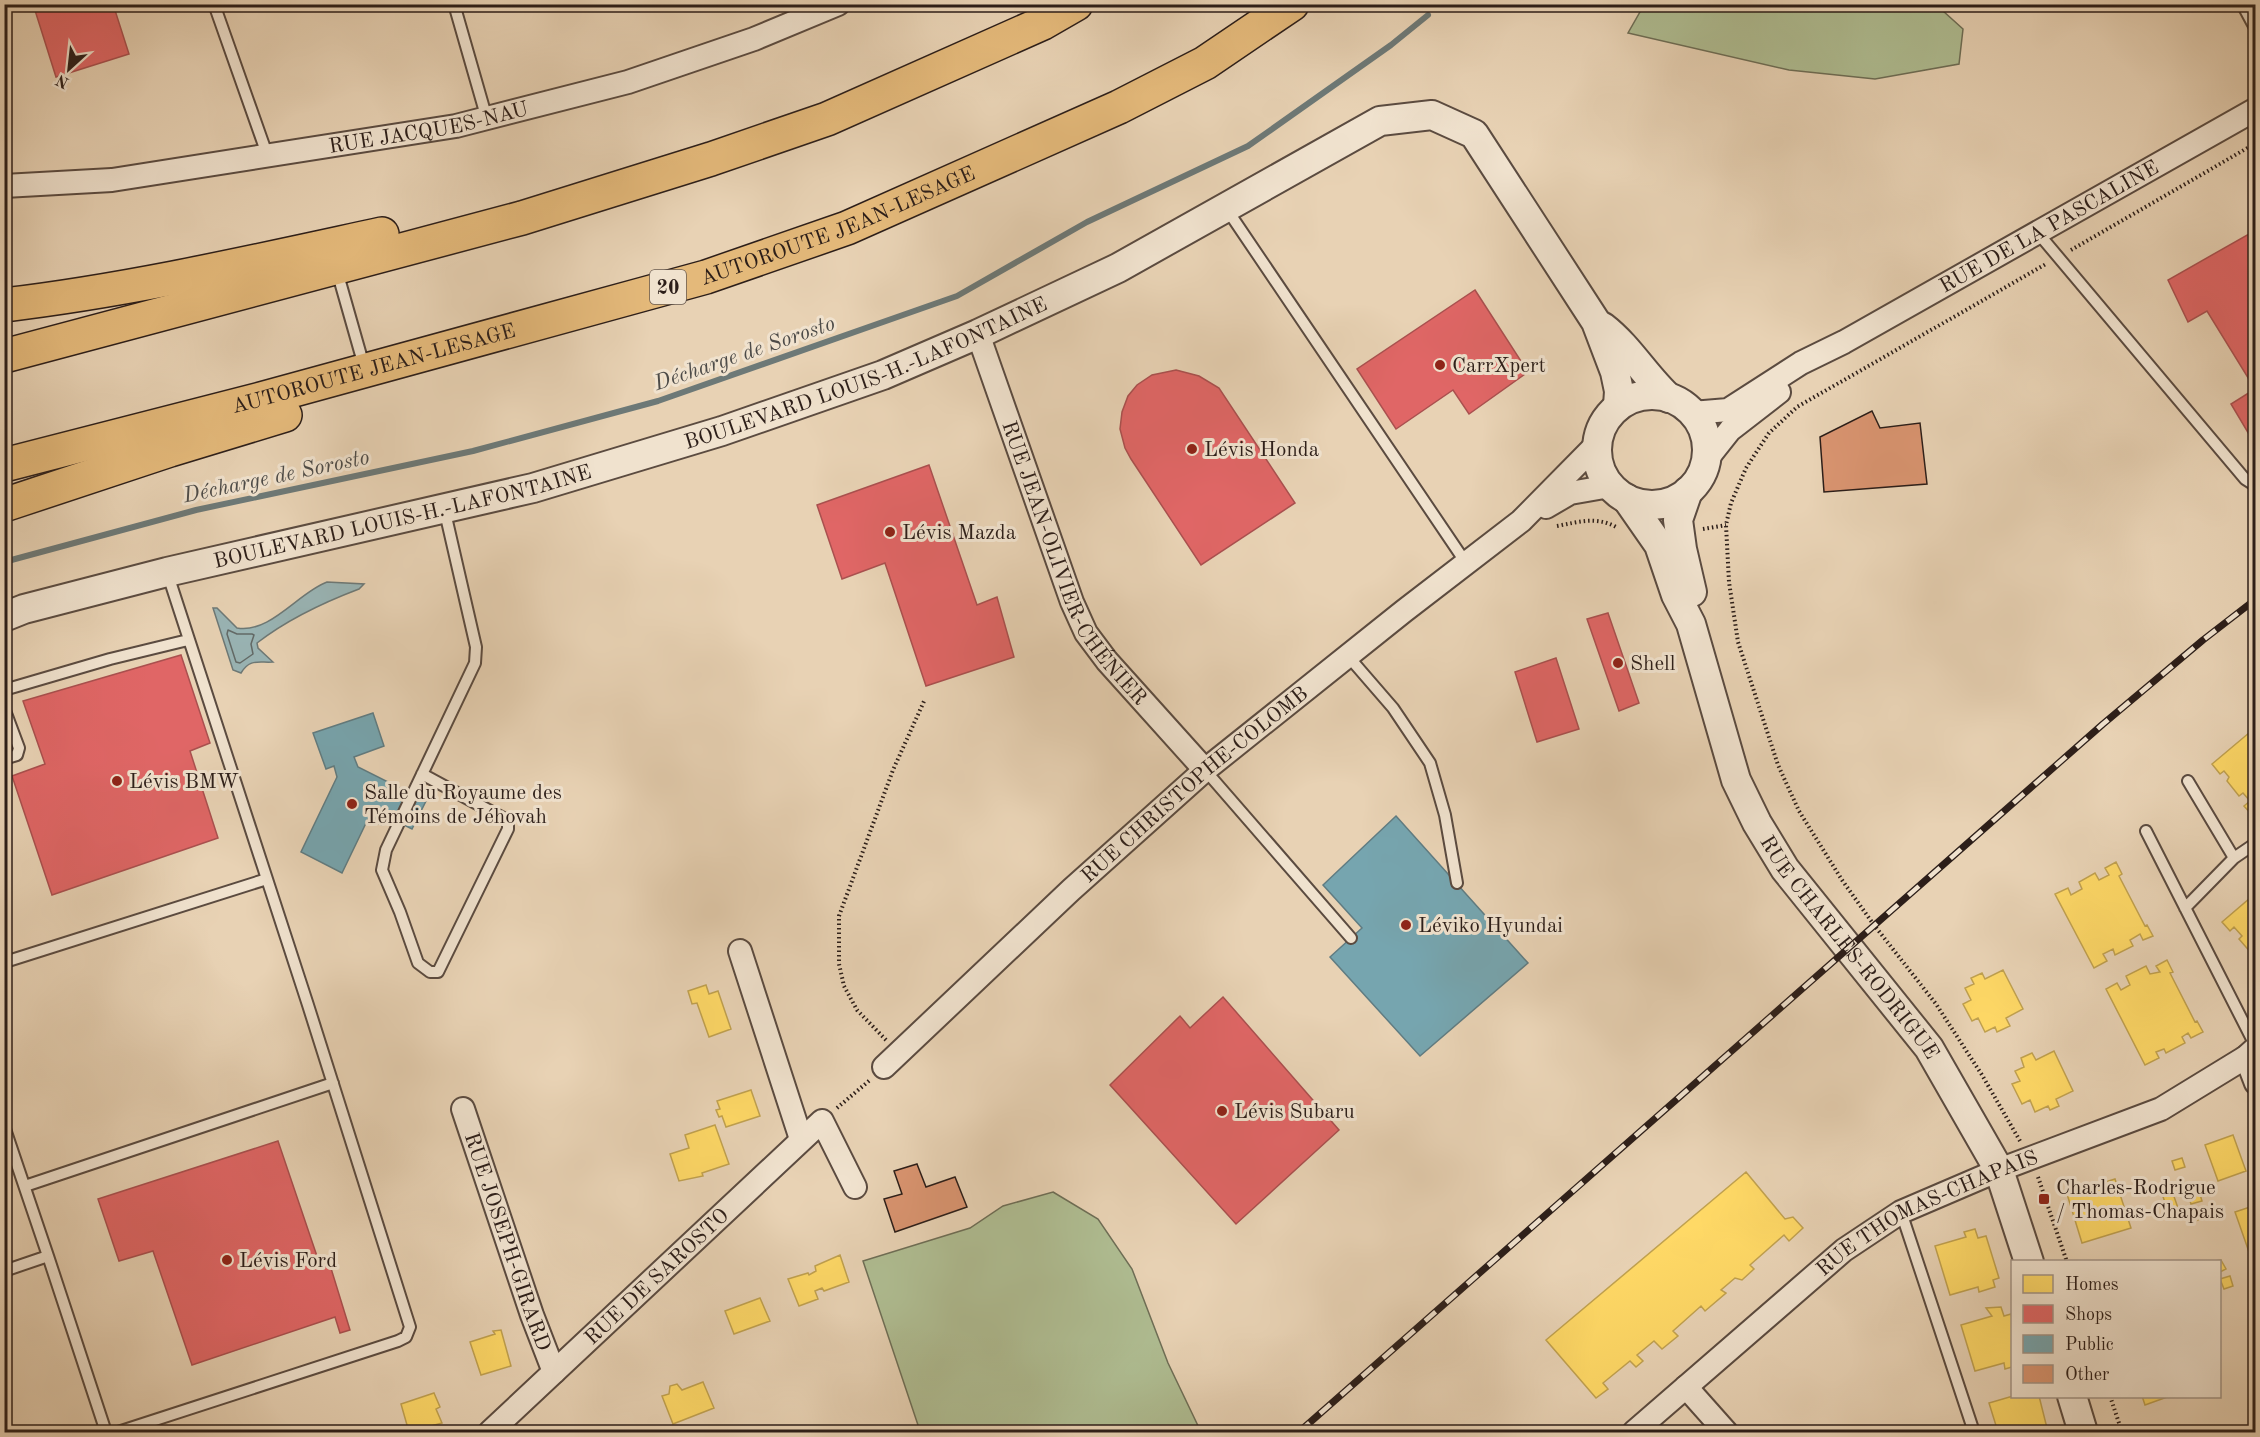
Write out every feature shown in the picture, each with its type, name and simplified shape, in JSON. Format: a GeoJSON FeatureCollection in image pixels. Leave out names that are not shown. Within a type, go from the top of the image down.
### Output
{"type":"FeatureCollection","features":[{"type":"Feature","properties":{"kind":"highway"},"geometry":{"type":"LineString","coordinates":[[4,356],[522,218],[711,159],[827,119],[1043,22],[1077,4]]}},
{"type":"Feature","properties":{"kind":"highway","name":"AUTOROUTE JEAN-LESAGE"},"geometry":{"type":"LineString","coordinates":[[4,465],[366,370],[706,277],[847,228],[1119,107],[1205,63],[1292,4]]}},
{"type":"Feature","properties":{"kind":"highway"},"geometry":{"type":"LineString","coordinates":[[4,304],[93,292],[210,271],[548,199],[590,197]]}},
{"type":"Feature","properties":{"kind":"highway"},"geometry":{"type":"LineString","coordinates":[[4,505],[170,450],[627,311],[706,277]]}},
{"type":"Feature","properties":{"kind":"street","name":"RUE JACQUES-NAU"},"geometry":{"type":"LineString","coordinates":[[4,186],[112,180],[268,157],[487,120],[628,82],[754,39],[838,4]]}},
{"type":"Feature","properties":{"kind":"street","name":"RUE DE LA PASCALINE"},"geometry":{"type":"LineString","coordinates":[[1681,406],[1728,410],[1801,363],[1844,342],[2256,109]]}},
{"type":"Feature","properties":{"kind":"street","name":"BOULEVARD LOUIS-H.-LAFONTAINE"},"geometry":{"type":"LineString","coordinates":[[4,617],[24,609],[167,572],[533,488],[722,431],[883,375],[978,334],[1118,268],[1380,120],[1432,115],[1474,134],[1596,322],[1615,372],[1619,390],[1618,405]]}},
{"type":"Feature","properties":{"kind":"street","name":"BOULEVARD LOUIS-H.-LAFONTAINE"},"geometry":{"type":"LineString","coordinates":[[1596,322],[1617,338],[1649,379],[1681,406]]}},
{"type":"Feature","properties":{"kind":"street","name":"RUE JEAN-OLIVIER-CHÉNIER"},"geometry":{"type":"LineString","coordinates":[[978,334],[1072,602],[1086,633],[1107,662],[1205,770]]}},
{"type":"Feature","properties":{"kind":"street","name":"RUE DE LA PASCALINE"},"geometry":{"type":"LineString","coordinates":[[1707,459],[1730,430],[1844,342]]}},
{"type":"Feature","properties":{"kind":"street"},"geometry":{"type":"LineString","coordinates":[[1646,395],[1681,406],[1703,429],[1706,440],[1707,459],[1700,477],[1678,499],[1660,505],[1634,502],[1619,493],[1599,469],[1596,445],[1604,421],[1618,405],[1646,395]]}},
{"type":"Feature","properties":{"kind":"street","name":"RUE CHRISTOPHE-COLOMB"},"geometry":{"type":"LineString","coordinates":[[1521,521],[1596,445]]}},
{"type":"Feature","properties":{"kind":"street","name":"RUE CHARLES-RODRIGUE"},"geometry":{"type":"LineString","coordinates":[[1688,491],[1678,520],[1693,596],[1691,624]]}},
{"type":"Feature","properties":{"kind":"street","name":"RUE CHRISTOPHE-COLOMB"},"geometry":{"type":"LineString","coordinates":[[892,1060],[1071,890],[1205,770],[1466,563],[1521,521],[1570,493],[1619,493]]}},
{"type":"Feature","properties":{"kind":"street","name":"RUE CHARLES-RODRIGUE"},"geometry":{"type":"LineString","coordinates":[[1619,493],[1659,545],[1676,595],[1691,624],[1736,780],[1757,823],[1785,869],[1929,1048],[1999,1170],[2028,1260]]}},
{"type":"Feature","properties":{"kind":"street"},"geometry":{"type":"LineString","coordinates":[[740,951],[801,1139]]}},
{"type":"Feature","properties":{"kind":"street","name":"RUE THOMAS-CHAPAIS"},"geometry":{"type":"LineString","coordinates":[[1634,1432],[1844,1250],[1901,1212],[1999,1170],[2161,1109],[2252,1050]]}},
{"type":"Feature","properties":{"kind":"street"},"geometry":{"type":"LineString","coordinates":[[2252,1050],[2256,1083]]}},
{"type":"Feature","properties":{"kind":"street","name":"RUE JOSEPH-GIRARD"},"geometry":{"type":"LineString","coordinates":[[463,1109],[532,1315],[554,1372]]}},
{"type":"Feature","properties":{"kind":"street"},"geometry":{"type":"LineString","coordinates":[[822,1121],[855,1187]]}},
{"type":"Feature","properties":{"kind":"street","name":"RUE DE SAROSTO"},"geometry":{"type":"LineString","coordinates":[[490,1432],[822,1121]]}},
{"type":"Feature","properties":{"kind":"street"},"geometry":{"type":"LineString","coordinates":[[1686,1387],[1726,1432]]}},
{"type":"Feature","properties":{"kind":"street"},"geometry":{"type":"LineString","coordinates":[[2073,1398],[2083,1432]]}},
{"type":"Feature","properties":{"kind":"lane"},"geometry":{"type":"LineString","coordinates":[[214,4],[268,157]]}},
{"type":"Feature","properties":{"kind":"lane"},"geometry":{"type":"LineString","coordinates":[[454,4],[487,120]]}},
{"type":"Feature","properties":{"kind":"lane"},"geometry":{"type":"LineString","coordinates":[[2242,4],[2256,30]]}},
{"type":"Feature","properties":{"kind":"lane"},"geometry":{"type":"LineString","coordinates":[[1226,208],[1466,563]]}},
{"type":"Feature","properties":{"kind":"lane"},"geometry":{"type":"LineString","coordinates":[[2038,233],[2245,479],[2256,486]]}},
{"type":"Feature","properties":{"kind":"lane"},"geometry":{"type":"LineString","coordinates":[[337,268],[366,370]]}},
{"type":"Feature","properties":{"kind":"lane"},"geometry":{"type":"LineString","coordinates":[[422,774],[505,819],[508,824],[508,829],[438,972],[430,972],[418,963],[382,870],[386,850],[422,774],[475,663],[476,646],[444,508]]}},
{"type":"Feature","properties":{"kind":"lane"},"geometry":{"type":"LineString","coordinates":[[118,1432],[406,1337],[410,1327],[167,572]]}},
{"type":"Feature","properties":{"kind":"lane"},"geometry":{"type":"LineString","coordinates":[[4,690],[110,659],[188,640]]}},
{"type":"Feature","properties":{"kind":"lane"},"geometry":{"type":"LineString","coordinates":[[1348,656],[1393,708],[1430,763],[1445,815],[1457,884]]}},
{"type":"Feature","properties":{"kind":"lane"},"geometry":{"type":"LineString","coordinates":[[4,708],[19,748],[17,755],[4,759]]}},
{"type":"Feature","properties":{"kind":"lane"},"geometry":{"type":"LineString","coordinates":[[1205,770],[1351,938]]}},
{"type":"Feature","properties":{"kind":"lane"},"geometry":{"type":"LineString","coordinates":[[2188,781],[2234,858]]}},
{"type":"Feature","properties":{"kind":"lane"},"geometry":{"type":"LineString","coordinates":[[2146,831],[2252,1050]]}},
{"type":"Feature","properties":{"kind":"lane"},"geometry":{"type":"LineString","coordinates":[[2185,908],[2234,858],[2256,843]]}},
{"type":"Feature","properties":{"kind":"lane"},"geometry":{"type":"LineString","coordinates":[[4,959],[5,962],[267,879]]}},
{"type":"Feature","properties":{"kind":"lane"},"geometry":{"type":"LineString","coordinates":[[25,1186],[333,1083]]}},
{"type":"Feature","properties":{"kind":"lane"},"geometry":{"type":"LineString","coordinates":[[4,1126],[106,1432]]}},
{"type":"Feature","properties":{"kind":"lane"},"geometry":{"type":"LineString","coordinates":[[1901,1212],[1974,1432]]}},
{"type":"Feature","properties":{"kind":"lane"},"geometry":{"type":"LineString","coordinates":[[4,1271],[48,1256]]}},
{"type":"Feature","properties":{"kind":"path"},"geometry":{"type":"LineString","coordinates":[[2066,1260],[2046,1198],[2030,1159],[1982,1075],[1936,1004],[1855,898],[1799,811],[1778,765],[1738,642],[1729,582],[1726,525],[1731,503],[1746,468],[1769,433],[1797,407],[2256,143]]}},
{"type":"Feature","properties":{"kind":"path"},"geometry":{"type":"LineString","coordinates":[[822,1121],[892,1060],[857,1010],[844,986],[839,964],[838,916],[893,770],[925,699]]}},
{"type":"Feature","properties":{"kind":"path"},"geometry":{"type":"LineString","coordinates":[[2111,1398],[2122,1432]]}},
{"type":"Feature","properties":{"kind":"green space"},"geometry":{"type":"Polygon","coordinates":[[[1726,4],[1776,11],[1879,5],[1943,11],[1963,29],[1959,64],[1875,79],[1789,70],[1628,33],[1644,5],[1726,4]]]}},
{"type":"Feature","properties":{"kind":"green space"},"geometry":{"type":"Polygon","coordinates":[[[1053,1192],[1098,1219],[1132,1269],[1168,1363],[1201,1432],[917,1432],[920,1431],[863,1261],[970,1228],[1003,1206],[1053,1192]]]}},
{"type":"Feature","properties":{"kind":"water"},"geometry":{"type":"Polygon","coordinates":[[[327,582],[364,584],[359,589],[293,619],[257,643],[258,648],[273,662],[251,663],[241,673],[233,670],[213,608],[217,608],[237,628],[249,628],[273,619],[316,587],[327,582]]]}},
{"type":"Feature","properties":{"kind":"building: Homes"},"geometry":{"type":"Polygon","coordinates":[[[2256,727],[2256,814],[2253,816],[2244,806],[2250,801],[2243,793],[2239,796],[2227,781],[2229,777],[2224,771],[2220,774],[2212,764],[2256,727]]]}},
{"type":"Feature","properties":{"kind":"building: Homes"},"geometry":{"type":"Polygon","coordinates":[[[2116,862],[2122,874],[2119,876],[2145,926],[2147,925],[2153,936],[2143,940],[2140,934],[2130,940],[2133,946],[2115,955],[2113,949],[2103,954],[2107,961],[2094,968],[2055,894],[2068,888],[2071,895],[2082,889],[2079,882],[2095,873],[2099,880],[2109,875],[2105,868],[2116,862]]]}},
{"type":"Feature","properties":{"kind":"building: Homes"},"geometry":{"type":"Polygon","coordinates":[[[2256,893],[2256,954],[2254,952],[2252,954],[2239,939],[2242,936],[2234,927],[2230,931],[2222,922],[2256,893]]]}},
{"type":"Feature","properties":{"kind":"building: Homes"},"geometry":{"type":"Polygon","coordinates":[[[2167,960],[2173,972],[2170,973],[2195,1022],[2197,1021],[2203,1032],[2191,1038],[2188,1033],[2182,1037],[2185,1043],[2166,1053],[2164,1049],[2156,1052],[2159,1058],[2145,1065],[2106,989],[2117,983],[2121,990],[2130,985],[2126,976],[2146,966],[2150,974],[2160,972],[2156,966],[2167,960]]]}},
{"type":"Feature","properties":{"kind":"building: Homes"},"geometry":{"type":"Polygon","coordinates":[[[2003,970],[2023,1009],[2006,1018],[2010,1026],[1997,1032],[1995,1027],[1985,1032],[1978,1018],[1972,1021],[1963,1004],[1971,1000],[1965,988],[1974,984],[1971,978],[1982,973],[1985,979],[2003,970]]]}},
{"type":"Feature","properties":{"kind":"building: Homes"},"geometry":{"type":"Polygon","coordinates":[[[706,985],[709,994],[718,991],[731,1029],[709,1037],[697,1003],[692,1004],[688,991],[706,985]]]}},
{"type":"Feature","properties":{"kind":"building: Homes"},"geometry":{"type":"Polygon","coordinates":[[[2054,1051],[2073,1091],[2056,1099],[2059,1106],[2050,1110],[2048,1106],[2035,1112],[2030,1100],[2022,1104],[2012,1084],[2020,1081],[2015,1071],[2024,1067],[2021,1058],[2032,1053],[2036,1060],[2054,1051]]]}},
{"type":"Feature","properties":{"kind":"building: Homes"},"geometry":{"type":"Polygon","coordinates":[[[751,1090],[760,1116],[726,1127],[722,1116],[719,1117],[716,1110],[720,1109],[717,1101],[751,1090]]]}},
{"type":"Feature","properties":{"kind":"building: Homes"},"geometry":{"type":"Polygon","coordinates":[[[715,1125],[729,1164],[702,1173],[703,1176],[679,1181],[670,1154],[689,1148],[685,1135],[715,1125]]]}},
{"type":"Feature","properties":{"kind":"building: Homes"},"geometry":{"type":"Polygon","coordinates":[[[2233,1135],[2246,1171],[2218,1181],[2205,1145],[2233,1135]]]}},
{"type":"Feature","properties":{"kind":"building: Homes"},"geometry":{"type":"Polygon","coordinates":[[[2182,1158],[2185,1167],[2175,1170],[2172,1161],[2182,1158]]]}},
{"type":"Feature","properties":{"kind":"building: Homes"},"geometry":{"type":"Polygon","coordinates":[[[1746,1172],[1785,1219],[1793,1217],[1803,1228],[1789,1241],[1784,1235],[1750,1265],[1754,1269],[1742,1280],[1735,1278],[1721,1290],[1726,1293],[1705,1311],[1701,1306],[1673,1331],[1678,1336],[1662,1349],[1654,1341],[1637,1355],[1643,1361],[1636,1367],[1630,1361],[1603,1383],[1608,1389],[1596,1398],[1546,1340],[1746,1172]]]}},
{"type":"Feature","properties":{"kind":"building: Homes"},"geometry":{"type":"Polygon","coordinates":[[[2115,1179],[2131,1228],[2082,1243],[2067,1194],[2115,1179]]]}},
{"type":"Feature","properties":{"kind":"building: Homes"},"geometry":{"type":"Polygon","coordinates":[[[2169,1182],[2178,1208],[2168,1212],[2159,1184],[2169,1182]]]}},
{"type":"Feature","properties":{"kind":"building: Homes"},"geometry":{"type":"Polygon","coordinates":[[[2199,1191],[2202,1201],[2191,1204],[2188,1194],[2199,1191]]]}},
{"type":"Feature","properties":{"kind":"building: Homes"},"geometry":{"type":"Polygon","coordinates":[[[2256,1205],[2256,1249],[2249,1252],[2235,1212],[2256,1205]]]}},
{"type":"Feature","properties":{"kind":"building: Homes"},"geometry":{"type":"Polygon","coordinates":[[[2203,1209],[2205,1215],[2198,1220],[2196,1210],[2203,1209]]]}},
{"type":"Feature","properties":{"kind":"building: Homes"},"geometry":{"type":"Polygon","coordinates":[[[1975,1229],[1978,1238],[1986,1236],[1999,1278],[1993,1280],[1995,1287],[1979,1292],[1978,1287],[1950,1295],[1935,1246],[1966,1237],[1964,1232],[1975,1229]]]}},
{"type":"Feature","properties":{"kind":"building: Homes"},"geometry":{"type":"Polygon","coordinates":[[[840,1255],[849,1282],[824,1291],[822,1288],[815,1291],[818,1299],[799,1306],[788,1279],[808,1273],[809,1275],[816,1271],[815,1266],[840,1255]]]}},
{"type":"Feature","properties":{"kind":"building: Homes"},"geometry":{"type":"Polygon","coordinates":[[[2221,1260],[2226,1269],[2221,1272],[2221,1260]]]}},
{"type":"Feature","properties":{"kind":"building: Homes"},"geometry":{"type":"Polygon","coordinates":[[[2230,1276],[2233,1286],[2224,1289],[2221,1279],[2230,1276]]]}},
{"type":"Feature","properties":{"kind":"building: Homes"},"geometry":{"type":"Polygon","coordinates":[[[760,1298],[770,1321],[734,1334],[725,1311],[760,1298]]]}},
{"type":"Feature","properties":{"kind":"building: Homes"},"geometry":{"type":"Polygon","coordinates":[[[2001,1307],[2004,1316],[2011,1314],[2011,1367],[2005,1369],[2004,1363],[1975,1371],[1961,1325],[1992,1316],[1986,1308],[2001,1307]]]}},
{"type":"Feature","properties":{"kind":"building: Homes"},"geometry":{"type":"Polygon","coordinates":[[[501,1330],[511,1366],[481,1375],[470,1342],[495,1334],[493,1331],[501,1330]]]}},
{"type":"Feature","properties":{"kind":"building: Homes"},"geometry":{"type":"Polygon","coordinates":[[[703,1382],[714,1408],[673,1424],[662,1396],[669,1394],[670,1386],[677,1384],[682,1390],[703,1382]]]}},
{"type":"Feature","properties":{"kind":"building: Homes"},"geometry":{"type":"Polygon","coordinates":[[[434,1393],[440,1407],[436,1409],[442,1423],[409,1432],[401,1404],[434,1393]]]}},
{"type":"Feature","properties":{"kind":"building: Homes"},"geometry":{"type":"Polygon","coordinates":[[[2011,1397],[2040,1398],[2048,1432],[1998,1432],[1989,1403],[2011,1397]]]}},
{"type":"Feature","properties":{"kind":"building: Homes"},"geometry":{"type":"Polygon","coordinates":[[[2143,1398],[2164,1398],[2145,1405],[2143,1398]]]}},
{"type":"Feature","properties":{"kind":"building: Homes"},"geometry":{"type":"Polygon","coordinates":[[[2200,1426],[2202,1432],[2179,1432],[2200,1426]]]}},
{"type":"Feature","properties":{"kind":"building: Shops"},"geometry":{"type":"Polygon","coordinates":[[[33,4],[113,4],[129,54],[56,77],[33,4]]]}},
{"type":"Feature","properties":{"kind":"building: Shops"},"geometry":{"type":"Polygon","coordinates":[[[2256,230],[2256,446],[2231,404],[2255,389],[2207,311],[2188,322],[2168,280],[2256,230]]]}},
{"type":"Feature","properties":{"kind":"building: Shops"},"geometry":{"type":"Polygon","coordinates":[[[1475,290],[1528,372],[1469,414],[1453,390],[1396,429],[1357,369],[1475,290]]]}},
{"type":"Feature","properties":{"kind":"building: Shops"},"geometry":{"type":"Polygon","coordinates":[[[1176,370],[1199,376],[1219,388],[1295,503],[1201,565],[1131,459],[1125,448],[1120,429],[1122,412],[1128,396],[1137,385],[1152,375],[1176,370]]]}},
{"type":"Feature","properties":{"kind":"building: Shops"},"geometry":{"type":"Polygon","coordinates":[[[929,465],[977,605],[997,597],[1014,657],[926,686],[885,563],[842,579],[817,505],[929,465]]]}},
{"type":"Feature","properties":{"kind":"building: Shops"},"geometry":{"type":"Polygon","coordinates":[[[1608,613],[1639,703],[1619,711],[1587,619],[1608,613]]]}},
{"type":"Feature","properties":{"kind":"building: Shops"},"geometry":{"type":"Polygon","coordinates":[[[181,655],[210,743],[190,751],[218,838],[52,895],[12,776],[45,764],[23,701],[181,655]]]}},
{"type":"Feature","properties":{"kind":"building: Shops"},"geometry":{"type":"Polygon","coordinates":[[[1556,658],[1579,729],[1537,742],[1515,672],[1556,658]]]}},
{"type":"Feature","properties":{"kind":"building: Shops"},"geometry":{"type":"Polygon","coordinates":[[[1223,997],[1339,1130],[1236,1224],[1110,1085],[1180,1016],[1190,1028],[1223,997]]]}},
{"type":"Feature","properties":{"kind":"building: Shops"},"geometry":{"type":"Polygon","coordinates":[[[278,1141],[321,1268],[330,1265],[350,1330],[340,1333],[335,1317],[192,1365],[153,1251],[119,1261],[98,1199],[278,1141]]]}},
{"type":"Feature","properties":{"kind":"building: Public"},"geometry":{"type":"Polygon","coordinates":[[[373,713],[384,746],[354,757],[358,767],[426,801],[412,829],[386,816],[382,825],[368,819],[342,873],[301,852],[337,777],[334,766],[326,769],[313,733],[373,713]]]}},
{"type":"Feature","properties":{"kind":"building: Public"},"geometry":{"type":"Polygon","coordinates":[[[1396,816],[1528,963],[1420,1056],[1330,957],[1362,928],[1323,885],[1396,816]]]}},
{"type":"Feature","properties":{"kind":"building: Other"},"geometry":{"type":"Polygon","coordinates":[[[1872,411],[1880,428],[1920,423],[1927,484],[1824,492],[1820,437],[1872,411]]]}},
{"type":"Feature","properties":{"kind":"building: Other"},"geometry":{"type":"Polygon","coordinates":[[[917,1164],[926,1187],[955,1177],[967,1207],[895,1232],[884,1199],[902,1194],[894,1171],[917,1164]]]}},
{"type":"Feature","properties":{"kind":"waterway","name":"Décharge de Sorosto"},"geometry":{"type":"LineString","coordinates":[[4,562],[196,510],[473,451],[658,401],[957,296],[1087,222],[1248,146],[1391,45],[1428,15]]}},
{"type":"Feature","properties":{"kind":"railway"},"geometry":{"type":"LineString","coordinates":[[1299,1432],[2103,724],[2256,599]]}},
{"type":"Feature","properties":{"kind":"place","name":"CarrXpert"},"geometry":{"type":"Point","coordinates":[1440,365]}},
{"type":"Feature","properties":{"kind":"place","name":"Lévis Honda"},"geometry":{"type":"Point","coordinates":[1192,449]}},
{"type":"Feature","properties":{"kind":"place","name":"Lévis Mazda"},"geometry":{"type":"Point","coordinates":[890,532]}},
{"type":"Feature","properties":{"kind":"place","name":"Shell"},"geometry":{"type":"Point","coordinates":[1618,663]}},
{"type":"Feature","properties":{"kind":"place","name":"Lévis BMW"},"geometry":{"type":"Point","coordinates":[117,781]}},
{"type":"Feature","properties":{"kind":"place","name":"Salle du Royaume des Témoins de Jéhovah"},"geometry":{"type":"Point","coordinates":[352,804]}},
{"type":"Feature","properties":{"kind":"place","name":"Léviko Hyundai"},"geometry":{"type":"Point","coordinates":[1406,925]}},
{"type":"Feature","properties":{"kind":"place","name":"Lévis Subaru"},"geometry":{"type":"Point","coordinates":[1222,1111]}},
{"type":"Feature","properties":{"kind":"place","name":"Charles-Rodrigue / Thomas-Chapais"},"geometry":{"type":"Point","coordinates":[2044,1199]}},
{"type":"Feature","properties":{"kind":"place","name":"Lévis Ford"},"geometry":{"type":"Point","coordinates":[227,1260]}}]}
